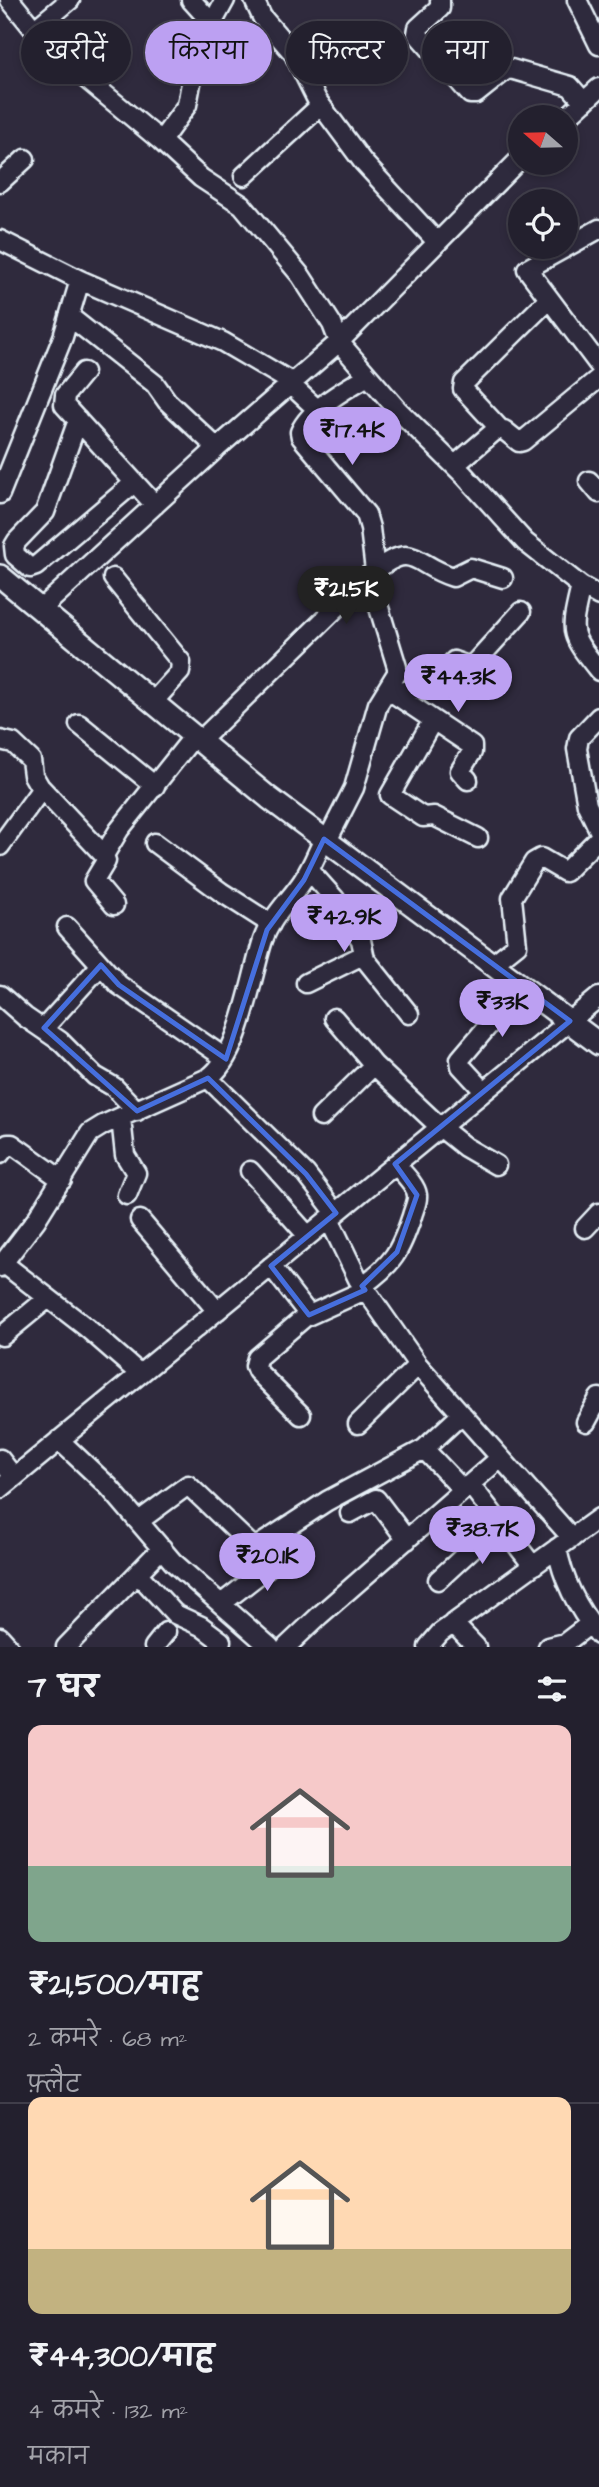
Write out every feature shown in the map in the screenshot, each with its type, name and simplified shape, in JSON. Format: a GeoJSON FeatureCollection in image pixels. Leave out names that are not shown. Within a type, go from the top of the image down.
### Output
{"type":"FeatureCollection","features":[{"type":"Feature","properties":{"kind":"main road"},"geometry":{"type":"LineString","coordinates":[[0,576],[269,798],[599,1044]]}},
{"type":"Feature","properties":{"kind":"street"},"geometry":{"type":"LineString","coordinates":[[9,0],[26,21]]}},
{"type":"Feature","properties":{"kind":"street"},"geometry":{"type":"LineString","coordinates":[[45,21],[70,0]]}},
{"type":"Feature","properties":{"kind":"street"},"geometry":{"type":"LineString","coordinates":[[191,0],[210,21]]}},
{"type":"Feature","properties":{"kind":"street"},"geometry":{"type":"LineString","coordinates":[[212,21],[225,0]]}},
{"type":"Feature","properties":{"kind":"street"},"geometry":{"type":"LineString","coordinates":[[254,0],[262,17],[294,54],[321,105],[374,177],[437,242]]}},
{"type":"Feature","properties":{"kind":"street"},"geometry":{"type":"LineString","coordinates":[[440,0],[440,8],[418,28],[417,34],[468,92],[476,94],[511,69],[570,86],[584,102]]}},
{"type":"Feature","properties":{"kind":"street"},"geometry":{"type":"LineString","coordinates":[[577,0],[599,45]]}},
{"type":"Feature","properties":{"kind":"street"},"geometry":{"type":"LineString","coordinates":[[93,84],[201,178],[242,205],[301,276],[332,324],[339,342],[398,410],[455,465],[525,542],[581,586],[599,596]]}},
{"type":"Feature","properties":{"kind":"street"},"geometry":{"type":"LineString","coordinates":[[161,141],[187,105],[191,84]]}},
{"type":"Feature","properties":{"kind":"street"},"geometry":{"type":"LineString","coordinates":[[578,107],[599,88]]}},
{"type":"Feature","properties":{"kind":"street"},"geometry":{"type":"LineString","coordinates":[[244,176],[321,105]]}},
{"type":"Feature","properties":{"kind":"street"},"geometry":{"type":"LineString","coordinates":[[0,182],[25,159]]}},
{"type":"Feature","properties":{"kind":"street"},"geometry":{"type":"LineString","coordinates":[[40,610],[217,448],[339,342],[508,171]]}},
{"type":"Feature","properties":{"kind":"street"},"geometry":{"type":"LineString","coordinates":[[599,229],[527,268],[599,365]]}},
{"type":"Feature","properties":{"kind":"street"},"geometry":{"type":"LineString","coordinates":[[0,240],[80,280],[223,341],[292,384],[319,411]]}},
{"type":"Feature","properties":{"kind":"street"},"geometry":{"type":"LineString","coordinates":[[0,494],[69,316],[80,280]]}},
{"type":"Feature","properties":{"kind":"street"},"geometry":{"type":"LineString","coordinates":[[549,299],[464,383],[463,389],[500,429],[523,442],[599,377]]}},
{"type":"Feature","properties":{"kind":"street"},"geometry":{"type":"LineString","coordinates":[[69,316],[155,384],[167,401],[217,448]]}},
{"type":"Feature","properties":{"kind":"street"},"geometry":{"type":"LineString","coordinates":[[84,372],[63,400],[64,405],[155,505]]}},
{"type":"Feature","properties":{"kind":"street"},"geometry":{"type":"LineString","coordinates":[[139,1374],[87,1328],[1,1265],[36,1220],[90,1133],[215,1073],[225,1058],[246,1004],[263,940],[271,923],[309,870],[354,788],[374,715],[393,692],[397,667],[372,573],[370,528],[366,514],[301,437],[302,427],[319,411],[340,392],[368,376]]}},
{"type":"Feature","properties":{"kind":"street"},"geometry":{"type":"LineString","coordinates":[[78,420],[45,512],[16,541],[15,555],[30,568],[36,566],[134,483]]}},
{"type":"Feature","properties":{"kind":"street"},"geometry":{"type":"LineString","coordinates":[[455,465],[500,429]]}},
{"type":"Feature","properties":{"kind":"street"},"geometry":{"type":"LineString","coordinates":[[104,855],[119,830],[197,739],[372,573],[393,558],[402,555],[453,577],[471,568],[503,578]]}},
{"type":"Feature","properties":{"kind":"street"},"geometry":{"type":"LineString","coordinates":[[113,578],[181,662],[180,672],[153,702]]}},
{"type":"Feature","properties":{"kind":"street"},"geometry":{"type":"LineString","coordinates":[[581,586],[572,624],[573,632],[576,641],[599,671]]}},
{"type":"Feature","properties":{"kind":"street"},"geometry":{"type":"LineString","coordinates":[[393,692],[429,688],[454,661],[471,667],[521,612]]}},
{"type":"Feature","properties":{"kind":"street"},"geometry":{"type":"LineString","coordinates":[[393,692],[472,746],[460,771],[468,780]]}},
{"type":"Feature","properties":{"kind":"street"},"geometry":{"type":"LineString","coordinates":[[599,717],[579,738],[577,749],[587,805],[599,830]]}},
{"type":"Feature","properties":{"kind":"street"},"geometry":{"type":"LineString","coordinates":[[433,720],[390,795],[423,817],[435,816],[478,838]]}},
{"type":"Feature","properties":{"kind":"street"},"geometry":{"type":"LineString","coordinates":[[79,724],[155,786]]}},
{"type":"Feature","properties":{"kind":"street"},"geometry":{"type":"LineString","coordinates":[[2,743],[13,743],[31,760],[33,775],[40,787],[104,855],[106,861],[94,881],[114,905]]}},
{"type":"Feature","properties":{"kind":"street"},"geometry":{"type":"LineString","coordinates":[[0,846],[40,791],[40,787]]}},
{"type":"Feature","properties":{"kind":"street"},"geometry":{"type":"LineString","coordinates":[[493,964],[517,945],[512,898],[534,862],[541,858],[565,872],[599,838]]}},
{"type":"Feature","properties":{"kind":"street"},"geometry":{"type":"LineString","coordinates":[[155,843],[221,892],[271,923]]}},
{"type":"Feature","properties":{"kind":"street"},"geometry":{"type":"LineString","coordinates":[[309,870],[335,899],[361,940],[363,955],[409,1014]]}},
{"type":"Feature","properties":{"kind":"street"},"geometry":{"type":"LineString","coordinates":[[67,927],[125,990],[225,1058]]}},
{"type":"Feature","properties":{"kind":"street"},"geometry":{"type":"LineString","coordinates":[[306,983],[363,955]]}},
{"type":"Feature","properties":{"kind":"street"},"geometry":{"type":"LineString","coordinates":[[44,1028],[101,965]]}},
{"type":"Feature","properties":{"kind":"street"},"geometry":{"type":"LineString","coordinates":[[484,1091],[461,1066],[460,1059],[522,986]]}},
{"type":"Feature","properties":{"kind":"street"},"geometry":{"type":"LineString","coordinates":[[0,995],[25,1017],[60,1041],[95,1076],[114,1087],[129,1114],[123,1148],[136,1173],[127,1195]]}},
{"type":"Feature","properties":{"kind":"street"},"geometry":{"type":"LineString","coordinates":[[0,1459],[7,1483],[599,997]]}},
{"type":"Feature","properties":{"kind":"street"},"geometry":{"type":"LineString","coordinates":[[334,1018],[374,1065],[440,1127],[465,1147],[496,1165]]}},
{"type":"Feature","properties":{"kind":"street"},"geometry":{"type":"LineString","coordinates":[[321,1117],[374,1065]]}},
{"type":"Feature","properties":{"kind":"street"},"geometry":{"type":"LineString","coordinates":[[208,1078],[306,1174],[332,1216],[363,1288],[418,1365],[500,1458],[565,1543],[562,1575],[595,1629],[565,1643],[548,1647]]}},
{"type":"Feature","properties":{"kind":"street"},"geometry":{"type":"LineString","coordinates":[[0,1153],[8,1144],[12,1144],[62,1180]]}},
{"type":"Feature","properties":{"kind":"street"},"geometry":{"type":"LineString","coordinates":[[301,1415],[257,1371],[255,1363],[257,1358],[309,1314],[363,1288],[384,1270],[397,1252],[417,1199],[415,1190],[396,1164]]}},
{"type":"Feature","properties":{"kind":"street"},"geometry":{"type":"LineString","coordinates":[[250,1171],[308,1236]]}},
{"type":"Feature","properties":{"kind":"street"},"geometry":{"type":"LineString","coordinates":[[585,1228],[599,1213]]}},
{"type":"Feature","properties":{"kind":"street"},"geometry":{"type":"LineString","coordinates":[[140,1220],[217,1311]]}},
{"type":"Feature","properties":{"kind":"street"},"geometry":{"type":"LineString","coordinates":[[271,1266],[309,1314]]}},
{"type":"Feature","properties":{"kind":"street"},"geometry":{"type":"LineString","coordinates":[[2,1336],[47,1299]]}},
{"type":"Feature","properties":{"kind":"street"},"geometry":{"type":"LineString","coordinates":[[358,1424],[418,1365]]}},
{"type":"Feature","properties":{"kind":"street"},"geometry":{"type":"LineString","coordinates":[[586,1422],[599,1398]]}},
{"type":"Feature","properties":{"kind":"street"},"geometry":{"type":"LineString","coordinates":[[139,1521],[188,1485],[251,1545],[258,1546],[327,1501],[424,1449],[462,1415]]}},
{"type":"Feature","properties":{"kind":"street"},"geometry":{"type":"LineString","coordinates":[[59,1440],[109,1487],[182,1570],[270,1647]]}},
{"type":"Feature","properties":{"kind":"street"},"geometry":{"type":"LineString","coordinates":[[424,1449],[467,1487],[500,1523],[533,1566]]}},
{"type":"Feature","properties":{"kind":"street"},"geometry":{"type":"LineString","coordinates":[[286,1647],[500,1458]]}},
{"type":"Feature","properties":{"kind":"street"},"geometry":{"type":"LineString","coordinates":[[350,1513],[376,1499],[407,1540]]}},
{"type":"Feature","properties":{"kind":"street"},"geometry":{"type":"LineString","coordinates":[[428,1647],[453,1623],[599,1518]]}},
{"type":"Feature","properties":{"kind":"street"},"geometry":{"type":"LineString","coordinates":[[438,1580],[500,1523]]}},
{"type":"Feature","properties":{"kind":"street"},"geometry":{"type":"LineString","coordinates":[[66,1647],[162,1548]]}},
{"type":"Feature","properties":{"kind":"street"},"geometry":{"type":"LineString","coordinates":[[221,1604],[289,1551]]}},
{"type":"Feature","properties":{"kind":"street"},"geometry":{"type":"LineString","coordinates":[[138,1574],[175,1614],[201,1626],[219,1644],[238,1619]]}},
{"type":"Feature","properties":{"kind":"street"},"geometry":{"type":"LineString","coordinates":[[453,1623],[476,1647]]}},
{"type":"Feature","properties":{"kind":"street"},"geometry":{"type":"LineString","coordinates":[[153,1647],[166,1632]]}},
{"type":"Feature","properties":{"kind":"street"},"geometry":{"type":"LineString","coordinates":[[0,1637],[9,1647]]}},
{"type":"Feature","properties":{"kind":"highlighted area"},"geometry":{"type":"Polygon","coordinates":[[[324,839],[570,1021],[395,1164],[417,1195],[397,1252],[362,1286],[365,1290],[309,1315],[271,1266],[336,1213],[306,1174],[208,1078],[137,1111],[44,1028],[101,965],[119,985],[226,1059],[267,930],[304,880],[324,839]]]}}]}
